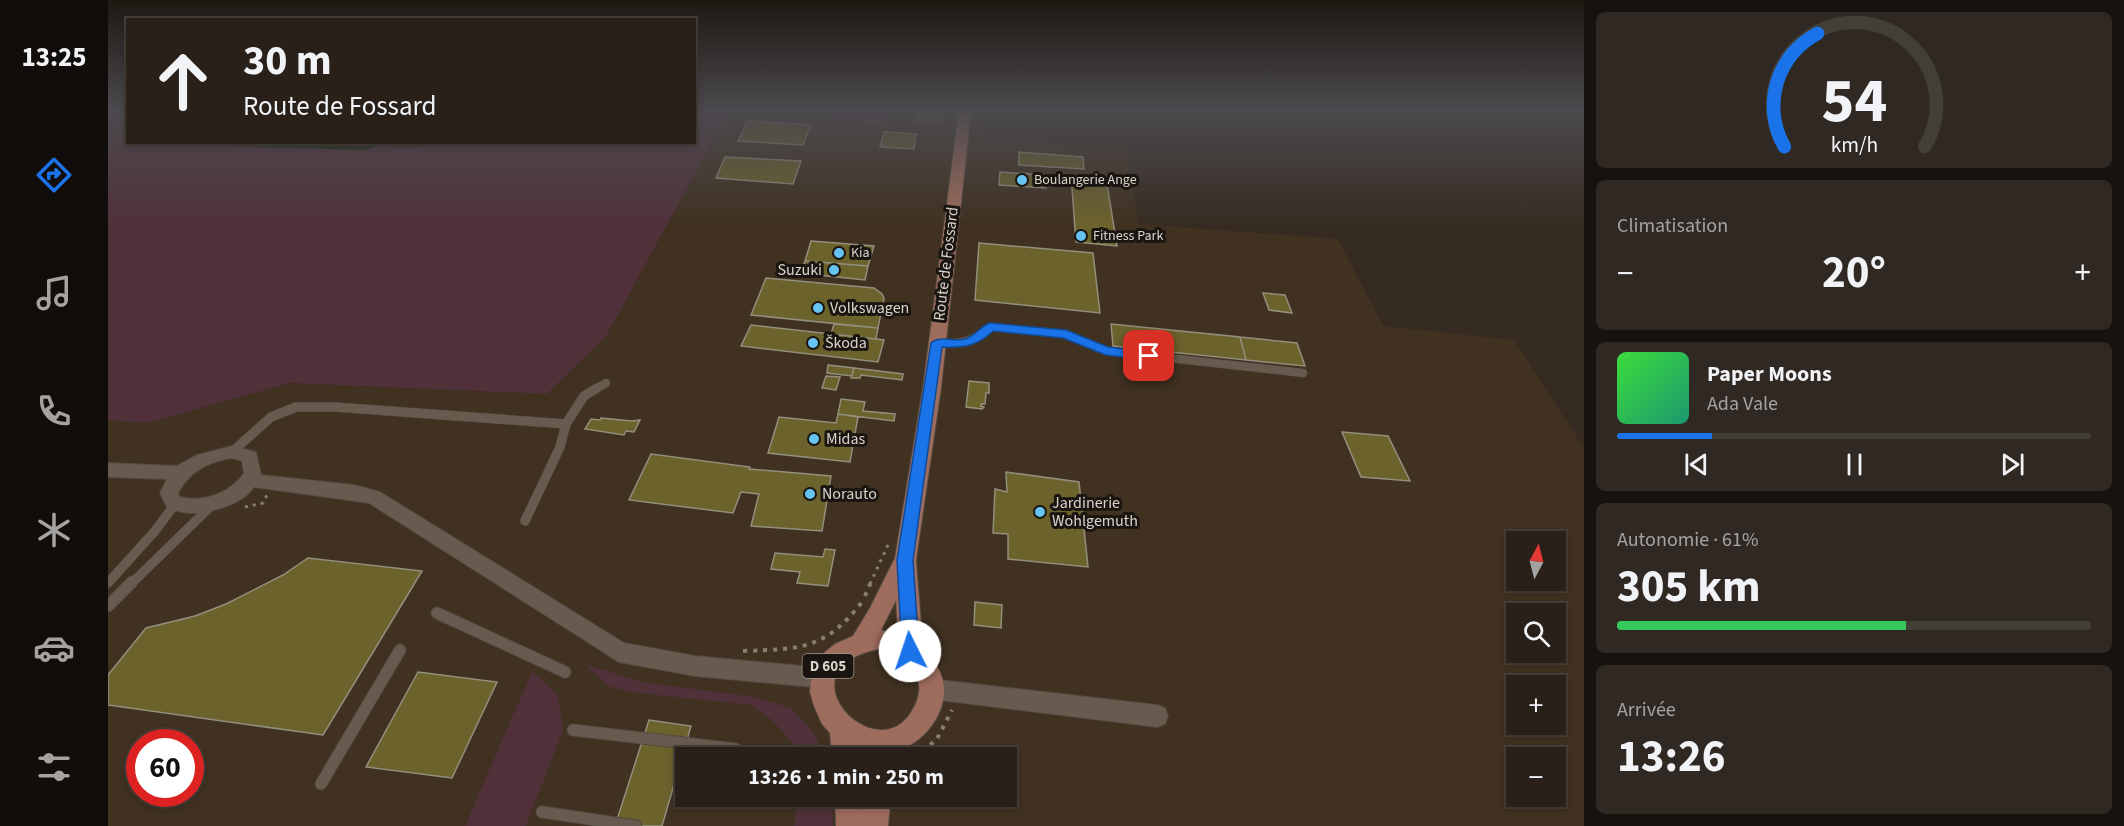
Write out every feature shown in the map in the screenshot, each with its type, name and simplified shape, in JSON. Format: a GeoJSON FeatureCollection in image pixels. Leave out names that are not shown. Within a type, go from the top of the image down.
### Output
{"type":"FeatureCollection","features":[{"type":"Feature","properties":{"kind":"main road","name":"Route de Fossard"},"geometry":{"type":"LineString","coordinates":[[905,560],[937,343],[960,150]]}},
{"type":"Feature","properties":{"kind":"main road","name":"D 605"},"geometry":{"type":"LineString","coordinates":[[862,641],[878,615],[905,560]]}},
{"type":"Feature","properties":{"kind":"main road","name":"D 605"},"geometry":{"type":"LineString","coordinates":[[905,560],[910,651]]}},
{"type":"Feature","properties":{"kind":"main road","name":"D 605"},"geometry":{"type":"LineString","coordinates":[[844,747],[842,728],[832,718],[825,705],[822,692],[829,665],[837,654],[862,641],[879,639],[896,643],[910,651]]}},
{"type":"Feature","properties":{"kind":"main road"},"geometry":{"type":"LineString","coordinates":[[894,747],[926,715],[932,698],[931,680],[923,664],[910,651]]}},
{"type":"Feature","properties":{"kind":"main road"},"geometry":{"type":"LineString","coordinates":[[842,728],[859,738],[878,741],[891,747]]}},
{"type":"Feature","properties":{"kind":"main road"},"geometry":{"type":"LineString","coordinates":[[849,807],[850,826]]}},
{"type":"Feature","properties":{"kind":"main road"},"geometry":{"type":"LineString","coordinates":[[874,826],[877,807]]}},
{"type":"Feature","properties":{"kind":"street"},"geometry":{"type":"LineString","coordinates":[[232,452],[250,457],[254,464],[254,471],[249,480],[234,494],[197,508],[184,508],[175,504],[170,498],[170,490],[182,472],[206,458],[232,452]]}},
{"type":"Feature","properties":{"kind":"street"},"geometry":{"type":"LineString","coordinates":[[108,470],[182,472]]}},
{"type":"Feature","properties":{"kind":"street"},"geometry":{"type":"LineString","coordinates":[[249,480],[354,492],[374,498],[619,652],[660,661],[712,668],[824,678]]}},
{"type":"Feature","properties":{"kind":"street"},"geometry":{"type":"LineString","coordinates":[[931,689],[1157,716]]}},
{"type":"Feature","properties":{"kind":"lane"},"geometry":{"type":"LineString","coordinates":[[937,343],[963,344],[979,338],[990,327],[1066,334],[1106,351],[1303,373]]}},
{"type":"Feature","properties":{"kind":"lane"},"geometry":{"type":"LineString","coordinates":[[525,521],[560,447],[566,424],[584,396],[606,382]]}},
{"type":"Feature","properties":{"kind":"lane"},"geometry":{"type":"LineString","coordinates":[[232,452],[271,417],[296,407],[335,407],[566,424]]}},
{"type":"Feature","properties":{"kind":"lane"},"geometry":{"type":"LineString","coordinates":[[108,606],[214,503]]}},
{"type":"Feature","properties":{"kind":"lane"},"geometry":{"type":"LineString","coordinates":[[108,583],[155,531],[175,504]]}},
{"type":"Feature","properties":{"kind":"lane"},"geometry":{"type":"LineString","coordinates":[[437,613],[565,672]]}},
{"type":"Feature","properties":{"kind":"lane"},"geometry":{"type":"LineString","coordinates":[[321,784],[400,650]]}},
{"type":"Feature","properties":{"kind":"lane"},"geometry":{"type":"LineString","coordinates":[[573,730],[719,747]]}},
{"type":"Feature","properties":{"kind":"lane"},"geometry":{"type":"LineString","coordinates":[[542,812],[636,826]]}},
{"type":"Feature","properties":{"kind":"path"},"geometry":{"type":"LineString","coordinates":[[235,509],[263,503],[273,483]]}},
{"type":"Feature","properties":{"kind":"path"},"geometry":{"type":"LineString","coordinates":[[740,651],[799,650],[816,645],[849,621],[863,602],[888,545]]}},
{"type":"Feature","properties":{"kind":"shaded area"},"geometry":{"type":"Polygon","coordinates":[[[108,150],[708,150],[607,335],[547,394],[290,383],[148,423],[108,420],[108,150]]]}},
{"type":"Feature","properties":{"kind":"shaded area"},"geometry":{"type":"Polygon","coordinates":[[[708,150],[1125,150],[1139,224],[1338,239],[1383,326],[1514,340],[1584,448],[1584,826],[108,826],[108,420],[148,423],[290,383],[547,394],[607,335],[708,150]]]}},
{"type":"Feature","properties":{"kind":"shaded area"},"geometry":{"type":"Polygon","coordinates":[[[585,664],[641,682],[755,697],[791,708],[811,729],[821,747],[796,747],[772,720],[751,705],[630,692],[608,686],[585,664]]]}},
{"type":"Feature","properties":{"kind":"shaded area"},"geometry":{"type":"Polygon","coordinates":[[[532,671],[558,695],[563,730],[526,826],[465,826],[532,671]]]}},
{"type":"Feature","properties":{"kind":"shaded area"},"geometry":{"type":"Polygon","coordinates":[[[797,807],[832,807],[833,826],[794,826],[797,807]]]}},
{"type":"Feature","properties":{"kind":"building"},"geometry":{"type":"Polygon","coordinates":[[[1019,152],[1083,157],[1084,169],[1019,165],[1019,152]]]}},
{"type":"Feature","properties":{"kind":"building"},"geometry":{"type":"Polygon","coordinates":[[[725,157],[801,161],[793,184],[716,178],[725,157]]]}},
{"type":"Feature","properties":{"kind":"building","name":"Boulangerie Ange"},"geometry":{"type":"Polygon","coordinates":[[[1000,172],[1045,175],[1046,188],[999,185],[1000,172]]]}},
{"type":"Feature","properties":{"kind":"building"},"geometry":{"type":"Polygon","coordinates":[[[1071,175],[1106,178],[1117,246],[1076,242],[1071,175]]]}},
{"type":"Feature","properties":{"kind":"building","name":"Kia"},"geometry":{"type":"Polygon","coordinates":[[[811,241],[874,246],[868,266],[805,261],[811,241]]]}},
{"type":"Feature","properties":{"kind":"building"},"geometry":{"type":"Polygon","coordinates":[[[979,243],[1093,253],[1100,313],[975,300],[979,243]]]}},
{"type":"Feature","properties":{"kind":"building","name":"Suzuki"},"geometry":{"type":"Polygon","coordinates":[[[805,261],[868,266],[865,280],[800,273],[805,261]]]}},
{"type":"Feature","properties":{"kind":"building","name":"Volkswagen"},"geometry":{"type":"Polygon","coordinates":[[[766,278],[874,288],[884,298],[878,328],[751,315],[766,278]]]}},
{"type":"Feature","properties":{"kind":"building"},"geometry":{"type":"Polygon","coordinates":[[[1263,293],[1285,295],[1292,313],[1269,310],[1263,293]]]}},
{"type":"Feature","properties":{"kind":"building"},"geometry":{"type":"Polygon","coordinates":[[[834,324],[878,328],[876,339],[831,334],[834,324]]]}},
{"type":"Feature","properties":{"kind":"building"},"geometry":{"type":"Polygon","coordinates":[[[1111,324],[1240,337],[1246,360],[1113,346],[1111,324]]]}},
{"type":"Feature","properties":{"kind":"building","name":"Škoda"},"geometry":{"type":"Polygon","coordinates":[[[751,325],[884,340],[878,362],[741,346],[751,325]]]}},
{"type":"Feature","properties":{"kind":"building"},"geometry":{"type":"Polygon","coordinates":[[[1240,337],[1297,343],[1305,366],[1246,360],[1240,337]]]}},
{"type":"Feature","properties":{"kind":"building"},"geometry":{"type":"Polygon","coordinates":[[[828,365],[854,368],[852,376],[827,373],[828,365]]]}},
{"type":"Feature","properties":{"kind":"building"},"geometry":{"type":"Polygon","coordinates":[[[854,368],[903,374],[902,380],[861,375],[860,378],[851,378],[854,368]]]}},
{"type":"Feature","properties":{"kind":"building"},"geometry":{"type":"Polygon","coordinates":[[[826,376],[840,377],[836,390],[822,388],[826,376]]]}},
{"type":"Feature","properties":{"kind":"building"},"geometry":{"type":"Polygon","coordinates":[[[969,381],[989,383],[989,393],[986,393],[985,404],[981,404],[984,407],[982,409],[966,407],[969,381]]]}},
{"type":"Feature","properties":{"kind":"building"},"geometry":{"type":"Polygon","coordinates":[[[841,399],[865,402],[863,411],[895,414],[894,421],[838,414],[841,399]]]}},
{"type":"Feature","properties":{"kind":"building","name":"Midas"},"geometry":{"type":"Polygon","coordinates":[[[838,414],[858,417],[850,462],[768,453],[779,417],[836,423],[838,414]]]}},
{"type":"Feature","properties":{"kind":"building"},"geometry":{"type":"Polygon","coordinates":[[[601,418],[640,420],[634,432],[626,431],[624,435],[585,429],[591,419],[600,420],[601,418]]]}},
{"type":"Feature","properties":{"kind":"building"},"geometry":{"type":"Polygon","coordinates":[[[1342,432],[1388,436],[1410,481],[1361,477],[1342,432]]]}},
{"type":"Feature","properties":{"kind":"building"},"geometry":{"type":"Polygon","coordinates":[[[651,454],[750,467],[749,469],[831,476],[822,531],[751,526],[759,494],[741,492],[733,513],[629,500],[651,454]]]}},
{"type":"Feature","properties":{"kind":"building"},"geometry":{"type":"Polygon","coordinates":[[[1006,472],[1079,482],[1088,567],[1008,559],[1008,534],[993,533],[995,489],[1007,492],[1006,472]]]}},
{"type":"Feature","properties":{"kind":"building"},"geometry":{"type":"Polygon","coordinates":[[[825,549],[835,550],[828,586],[797,583],[800,572],[771,569],[775,553],[823,557],[825,549]]]}},
{"type":"Feature","properties":{"kind":"building"},"geometry":{"type":"Polygon","coordinates":[[[308,558],[422,571],[323,735],[108,705],[108,675],[146,628],[195,616],[226,604],[283,575],[308,558]]]}},
{"type":"Feature","properties":{"kind":"building"},"geometry":{"type":"Polygon","coordinates":[[[975,602],[1002,605],[1001,628],[974,625],[975,602]]]}},
{"type":"Feature","properties":{"kind":"building"},"geometry":{"type":"Polygon","coordinates":[[[418,672],[497,682],[452,778],[366,767],[418,672]]]}},
{"type":"Feature","properties":{"kind":"building"},"geometry":{"type":"Polygon","coordinates":[[[649,720],[691,726],[685,747],[675,747],[675,781],[662,826],[615,826],[649,720]]]}},
{"type":"Feature","properties":{"kind":"place","name":"Boulangerie Ange"},"geometry":{"type":"Point","coordinates":[1022,180]}},
{"type":"Feature","properties":{"kind":"place","name":"Fitness Park"},"geometry":{"type":"Point","coordinates":[1081,236]}},
{"type":"Feature","properties":{"kind":"place","name":"Kia"},"geometry":{"type":"Point","coordinates":[839,253]}},
{"type":"Feature","properties":{"kind":"place","name":"Suzuki"},"geometry":{"type":"Point","coordinates":[834,270]}},
{"type":"Feature","properties":{"kind":"place","name":"Volkswagen"},"geometry":{"type":"Point","coordinates":[818,308]}},
{"type":"Feature","properties":{"kind":"place","name":"Škoda"},"geometry":{"type":"Point","coordinates":[813,343]}},
{"type":"Feature","properties":{"kind":"place","name":"Midas"},"geometry":{"type":"Point","coordinates":[814,439]}},
{"type":"Feature","properties":{"kind":"place","name":"Norauto"},"geometry":{"type":"Point","coordinates":[810,494]}},
{"type":"Feature","properties":{"kind":"place","name":"Jardinerie Wohlgemuth"},"geometry":{"type":"Point","coordinates":[1040,512]}},
{"type":"Feature","properties":{"kind":"route"},"geometry":{"type":"LineString","coordinates":[[910,651],[905,560],[937,343],[963,344],[979,338],[990,327],[1066,334],[1106,351],[1149,356]]}}]}
